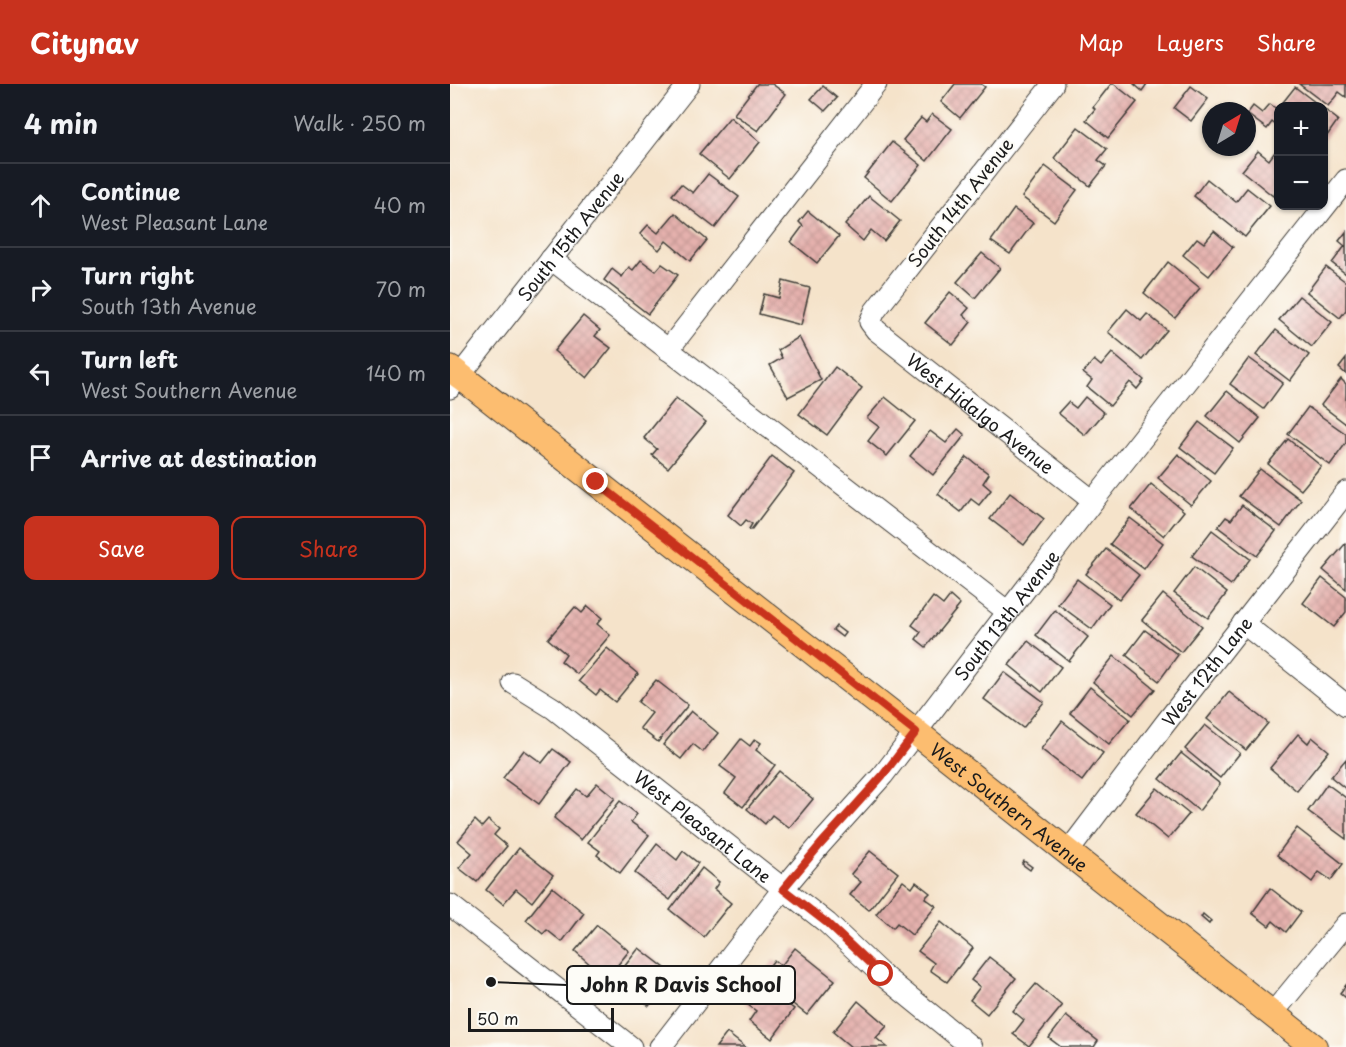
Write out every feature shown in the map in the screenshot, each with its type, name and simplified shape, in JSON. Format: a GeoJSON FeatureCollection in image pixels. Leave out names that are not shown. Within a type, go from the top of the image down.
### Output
{"type":"FeatureCollection","features":[{"type":"Feature","properties":{"kind":"main road","name":"West Southern Avenue"},"geometry":{"type":"LineString","coordinates":[[453,377],[916,732],[1314,1047]]}},
{"type":"Feature","properties":{"kind":"street","name":"South 15th Avenue"},"geometry":{"type":"LineString","coordinates":[[453,377],[551,259],[688,84]]}},
{"type":"Feature","properties":{"kind":"street"},"geometry":{"type":"LineString","coordinates":[[668,350],[876,84]]}},
{"type":"Feature","properties":{"kind":"street","name":"South 14th Avenue"},"geometry":{"type":"LineString","coordinates":[[870,322],[875,311],[1053,84]]}},
{"type":"Feature","properties":{"kind":"street","name":"South 13th Avenue"},"geometry":{"type":"LineString","coordinates":[[660,1047],[783,889],[883,775],[1093,501],[1346,180]]}},
{"type":"Feature","properties":{"kind":"street"},"geometry":{"type":"LineString","coordinates":[[551,259],[1008,612]]}},
{"type":"Feature","properties":{"kind":"street","name":"West Hidalgo Avenue"},"geometry":{"type":"LineString","coordinates":[[870,322],[876,330],[1093,501]]}},
{"type":"Feature","properties":{"kind":"street","name":"West 12th Lane"},"geometry":{"type":"LineString","coordinates":[[1068,852],[1346,492]]}},
{"type":"Feature","properties":{"kind":"street"},"geometry":{"type":"LineString","coordinates":[[1243,623],[1346,705]]}},
{"type":"Feature","properties":{"kind":"street","name":"West Pleasant Lane"},"geometry":{"type":"LineString","coordinates":[[513,683],[553,708],[827,923],[949,1040],[971,1047]]}},
{"type":"Feature","properties":{"kind":"street"},"geometry":{"type":"LineString","coordinates":[[450,905],[631,1047]]}},
{"type":"Feature","properties":{"kind":"street"},"geometry":{"type":"LineString","coordinates":[[1273,1013],[1346,924]]}},
{"type":"Feature","properties":{"kind":"building"},"geometry":{"type":"Polygon","coordinates":[[[757,84],[772,84],[786,94],[758,131],[734,114],[757,84]]]}},
{"type":"Feature","properties":{"kind":"building"},"geometry":{"type":"Polygon","coordinates":[[[955,84],[981,84],[985,87],[960,118],[941,102],[955,84]]]}},
{"type":"Feature","properties":{"kind":"building"},"geometry":{"type":"Polygon","coordinates":[[[1111,84],[1137,102],[1108,138],[1086,120],[1111,84]]]}},
{"type":"Feature","properties":{"kind":"building"},"geometry":{"type":"Polygon","coordinates":[[[1134,84],[1147,84],[1142,91],[1134,84]]]}},
{"type":"Feature","properties":{"kind":"building"},"geometry":{"type":"Polygon","coordinates":[[[1299,84],[1346,84],[1346,97],[1339,92],[1328,106],[1328,102],[1323,102],[1299,84]]]}},
{"type":"Feature","properties":{"kind":"building"},"geometry":{"type":"Polygon","coordinates":[[[823,86],[837,98],[825,111],[811,99],[823,86]]]}},
{"type":"Feature","properties":{"kind":"building"},"geometry":{"type":"Polygon","coordinates":[[[1191,86],[1208,99],[1202,102],[1202,107],[1191,121],[1174,108],[1191,86]]]}},
{"type":"Feature","properties":{"kind":"building"},"geometry":{"type":"Polygon","coordinates":[[[1295,87],[1315,102],[1283,102],[1295,87]]]}},
{"type":"Feature","properties":{"kind":"building"},"geometry":{"type":"Polygon","coordinates":[[[1270,104],[1274,107],[1274,124],[1272,122],[1267,129],[1256,121],[1256,108],[1262,113],[1270,104]]]}},
{"type":"Feature","properties":{"kind":"building"},"geometry":{"type":"Polygon","coordinates":[[[1328,112],[1338,120],[1328,134],[1328,112]]]}},
{"type":"Feature","properties":{"kind":"building"},"geometry":{"type":"Polygon","coordinates":[[[932,114],[952,129],[927,161],[903,140],[921,118],[926,122],[932,114]]]}},
{"type":"Feature","properties":{"kind":"building"},"geometry":{"type":"Polygon","coordinates":[[[730,117],[760,142],[730,179],[699,154],[730,117]]]}},
{"type":"Feature","properties":{"kind":"building"},"geometry":{"type":"Polygon","coordinates":[[[1078,127],[1107,149],[1098,160],[1106,166],[1090,186],[1054,158],[1078,127]]]}},
{"type":"Feature","properties":{"kind":"building"},"geometry":{"type":"Polygon","coordinates":[[[892,142],[921,165],[892,201],[864,178],[892,142]]]}},
{"type":"Feature","properties":{"kind":"building"},"geometry":{"type":"Polygon","coordinates":[[[1258,151],[1269,160],[1274,153],[1273,196],[1242,171],[1258,151]]]}},
{"type":"Feature","properties":{"kind":"building"},"geometry":{"type":"Polygon","coordinates":[[[1045,166],[1077,190],[1054,221],[1022,197],[1045,166]]]}},
{"type":"Feature","properties":{"kind":"building"},"geometry":{"type":"Polygon","coordinates":[[[708,174],[739,197],[715,228],[672,195],[681,184],[693,193],[708,174]]]}},
{"type":"Feature","properties":{"kind":"building"},"geometry":{"type":"Polygon","coordinates":[[[1207,179],[1236,202],[1247,188],[1270,206],[1245,237],[1194,196],[1207,179]]]}},
{"type":"Feature","properties":{"kind":"building"},"geometry":{"type":"Polygon","coordinates":[[[869,196],[900,221],[884,241],[871,230],[863,241],[845,225],[869,196]]]}},
{"type":"Feature","properties":{"kind":"building"},"geometry":{"type":"Polygon","coordinates":[[[1014,209],[1033,223],[1010,254],[991,241],[1014,209]]]}},
{"type":"Feature","properties":{"kind":"building"},"geometry":{"type":"Polygon","coordinates":[[[808,211],[839,236],[817,263],[791,242],[803,226],[799,222],[808,211]]]}},
{"type":"Feature","properties":{"kind":"building"},"geometry":{"type":"Polygon","coordinates":[[[675,213],[707,240],[690,261],[666,241],[659,250],[640,234],[648,225],[658,233],[675,213]]]}},
{"type":"Feature","properties":{"kind":"building"},"geometry":{"type":"Polygon","coordinates":[[[1214,231],[1233,247],[1209,276],[1183,255],[1197,238],[1204,243],[1214,231]]]}},
{"type":"Feature","properties":{"kind":"building"},"geometry":{"type":"Polygon","coordinates":[[[1346,232],[1346,274],[1332,263],[1345,246],[1339,241],[1346,232]]]}},
{"type":"Feature","properties":{"kind":"building"},"geometry":{"type":"Polygon","coordinates":[[[982,253],[1000,268],[975,298],[957,282],[982,253]]]}},
{"type":"Feature","properties":{"kind":"building"},"geometry":{"type":"Polygon","coordinates":[[[641,260],[656,271],[662,264],[678,275],[648,314],[604,280],[612,269],[622,277],[629,267],[633,270],[641,260]]]}},
{"type":"Feature","properties":{"kind":"building"},"geometry":{"type":"Polygon","coordinates":[[[1168,262],[1200,288],[1175,318],[1144,293],[1168,262]]]}},
{"type":"Feature","properties":{"kind":"building"},"geometry":{"type":"Polygon","coordinates":[[[1326,267],[1346,282],[1346,310],[1340,318],[1307,292],[1326,267]]]}},
{"type":"Feature","properties":{"kind":"building"},"geometry":{"type":"Polygon","coordinates":[[[783,281],[810,288],[801,325],[759,314],[764,294],[779,298],[783,281]]]}},
{"type":"Feature","properties":{"kind":"building"},"geometry":{"type":"Polygon","coordinates":[[[950,292],[969,308],[963,315],[971,322],[953,345],[925,323],[950,292]]]}},
{"type":"Feature","properties":{"kind":"building"},"geometry":{"type":"Polygon","coordinates":[[[1299,296],[1332,322],[1312,347],[1279,320],[1299,296]]]}},
{"type":"Feature","properties":{"kind":"building"},"geometry":{"type":"Polygon","coordinates":[[[1127,309],[1141,321],[1147,314],[1167,330],[1142,360],[1108,332],[1127,309]]]}},
{"type":"Feature","properties":{"kind":"building"},"geometry":{"type":"Polygon","coordinates":[[[583,316],[600,330],[595,336],[611,348],[587,378],[554,351],[583,316]]]}},
{"type":"Feature","properties":{"kind":"building"},"geometry":{"type":"Polygon","coordinates":[[[1276,330],[1309,355],[1290,381],[1256,355],[1276,330]]]}},
{"type":"Feature","properties":{"kind":"building"},"geometry":{"type":"Polygon","coordinates":[[[799,337],[821,380],[788,397],[770,365],[782,358],[778,350],[799,337]]]}},
{"type":"Feature","properties":{"kind":"building"},"geometry":{"type":"Polygon","coordinates":[[[1112,353],[1144,380],[1137,389],[1130,382],[1110,406],[1087,387],[1092,380],[1083,373],[1094,360],[1101,366],[1112,353]]]}},
{"type":"Feature","properties":{"kind":"building"},"geometry":{"type":"Polygon","coordinates":[[[1249,358],[1283,383],[1264,409],[1230,384],[1249,358]]]}},
{"type":"Feature","properties":{"kind":"building"},"geometry":{"type":"Polygon","coordinates":[[[1346,359],[1346,374],[1339,368],[1346,359]]]}},
{"type":"Feature","properties":{"kind":"building"},"geometry":{"type":"Polygon","coordinates":[[[835,367],[862,388],[827,435],[799,414],[835,367]]]}},
{"type":"Feature","properties":{"kind":"building"},"geometry":{"type":"Polygon","coordinates":[[[1341,379],[1346,384],[1346,424],[1321,405],[1341,379]]]}},
{"type":"Feature","properties":{"kind":"building"},"geometry":{"type":"Polygon","coordinates":[[[1227,391],[1260,418],[1240,443],[1207,416],[1227,391]]]}},
{"type":"Feature","properties":{"kind":"building"},"geometry":{"type":"Polygon","coordinates":[[[885,397],[915,421],[887,456],[868,441],[879,427],[867,418],[885,397]]]}},
{"type":"Feature","properties":{"kind":"building"},"geometry":{"type":"Polygon","coordinates":[[[1085,397],[1104,413],[1085,435],[1058,413],[1068,402],[1076,408],[1085,397]]]}},
{"type":"Feature","properties":{"kind":"building"},"geometry":{"type":"Polygon","coordinates":[[[676,398],[706,422],[668,468],[652,455],[657,449],[644,438],[676,398]]]}},
{"type":"Feature","properties":{"kind":"building"},"geometry":{"type":"Polygon","coordinates":[[[1308,407],[1346,434],[1346,443],[1330,465],[1288,434],[1308,407]]]}},
{"type":"Feature","properties":{"kind":"building"},"geometry":{"type":"Polygon","coordinates":[[[1199,422],[1233,448],[1214,473],[1180,447],[1199,422]]]}},
{"type":"Feature","properties":{"kind":"building"},"geometry":{"type":"Polygon","coordinates":[[[958,429],[965,435],[933,475],[910,456],[930,431],[946,443],[958,429]]]}},
{"type":"Feature","properties":{"kind":"building"},"geometry":{"type":"Polygon","coordinates":[[[1288,439],[1321,466],[1301,490],[1268,464],[1288,439]]]}},
{"type":"Feature","properties":{"kind":"building"},"geometry":{"type":"Polygon","coordinates":[[[1178,454],[1211,481],[1191,505],[1158,478],[1178,454]]]}},
{"type":"Feature","properties":{"kind":"building"},"geometry":{"type":"Polygon","coordinates":[[[772,456],[794,473],[751,530],[749,529],[752,524],[746,520],[741,526],[728,515],[772,456]]]}},
{"type":"Feature","properties":{"kind":"building"},"geometry":{"type":"Polygon","coordinates":[[[967,457],[989,474],[983,483],[991,490],[979,505],[971,499],[961,512],[938,494],[967,457]]]}},
{"type":"Feature","properties":{"kind":"building"},"geometry":{"type":"Polygon","coordinates":[[[1260,469],[1301,500],[1281,527],[1239,496],[1260,469]]]}},
{"type":"Feature","properties":{"kind":"building"},"geometry":{"type":"Polygon","coordinates":[[[1151,484],[1184,511],[1164,536],[1131,509],[1151,484]]]}},
{"type":"Feature","properties":{"kind":"building"},"geometry":{"type":"Polygon","coordinates":[[[1010,493],[1044,519],[1024,545],[990,519],[1010,493]]]}},
{"type":"Feature","properties":{"kind":"building"},"geometry":{"type":"Polygon","coordinates":[[[1242,505],[1276,531],[1257,556],[1218,527],[1226,517],[1231,520],[1242,505]]]}},
{"type":"Feature","properties":{"kind":"building"},"geometry":{"type":"Polygon","coordinates":[[[1130,518],[1163,543],[1144,569],[1110,544],[1130,518]]]}},
{"type":"Feature","properties":{"kind":"building"},"geometry":{"type":"Polygon","coordinates":[[[1212,530],[1250,559],[1231,585],[1192,556],[1212,530]]]}},
{"type":"Feature","properties":{"kind":"building"},"geometry":{"type":"Polygon","coordinates":[[[1345,544],[1346,546],[1346,589],[1323,570],[1345,544]]]}},
{"type":"Feature","properties":{"kind":"building"},"geometry":{"type":"Polygon","coordinates":[[[1106,549],[1139,575],[1119,600],[1086,574],[1106,549]]]}},
{"type":"Feature","properties":{"kind":"building"},"geometry":{"type":"Polygon","coordinates":[[[1194,567],[1227,593],[1208,618],[1174,593],[1194,567]]]}},
{"type":"Feature","properties":{"kind":"building"},"geometry":{"type":"Polygon","coordinates":[[[1322,578],[1346,597],[1346,612],[1334,627],[1303,603],[1322,578]]]}},
{"type":"Feature","properties":{"kind":"building"},"geometry":{"type":"Polygon","coordinates":[[[1077,579],[1110,604],[1092,629],[1058,604],[1077,579]]]}},
{"type":"Feature","properties":{"kind":"building"},"geometry":{"type":"Polygon","coordinates":[[[1163,594],[1202,626],[1181,652],[1142,620],[1163,594]]]}},
{"type":"Feature","properties":{"kind":"building"},"geometry":{"type":"Polygon","coordinates":[[[950,596],[960,605],[926,647],[916,639],[921,632],[912,625],[933,597],[943,605],[950,596]]]}},
{"type":"Feature","properties":{"kind":"building"},"geometry":{"type":"Polygon","coordinates":[[[588,606],[602,618],[597,624],[610,635],[577,674],[561,661],[566,654],[548,639],[575,607],[582,613],[588,606]]]}},
{"type":"Feature","properties":{"kind":"building"},"geometry":{"type":"Polygon","coordinates":[[[1055,610],[1088,637],[1069,661],[1036,635],[1055,610]]]}},
{"type":"Feature","properties":{"kind":"building"},"geometry":{"type":"Polygon","coordinates":[[[836,626],[845,633],[842,637],[833,630],[836,626]]]}},
{"type":"Feature","properties":{"kind":"building"},"geometry":{"type":"Polygon","coordinates":[[[1145,630],[1178,655],[1159,681],[1126,655],[1145,630]]]}},
{"type":"Feature","properties":{"kind":"building"},"geometry":{"type":"Polygon","coordinates":[[[1028,641],[1061,667],[1042,692],[1009,665],[1028,641]]]}},
{"type":"Feature","properties":{"kind":"building"},"geometry":{"type":"Polygon","coordinates":[[[607,648],[638,674],[615,702],[600,690],[596,695],[579,681],[607,648]]]}},
{"type":"Feature","properties":{"kind":"building"},"geometry":{"type":"Polygon","coordinates":[[[1114,656],[1155,689],[1133,715],[1093,682],[1114,656]]]}},
{"type":"Feature","properties":{"kind":"building"},"geometry":{"type":"Polygon","coordinates":[[[1004,672],[1044,702],[1023,728],[984,699],[1004,672]]]}},
{"type":"Feature","properties":{"kind":"building"},"geometry":{"type":"Polygon","coordinates":[[[656,680],[688,705],[658,742],[640,728],[652,713],[638,702],[656,680]]]}},
{"type":"Feature","properties":{"kind":"building"},"geometry":{"type":"Polygon","coordinates":[[[1090,687],[1130,719],[1109,744],[1070,713],[1090,687]]]}},
{"type":"Feature","properties":{"kind":"building"},"geometry":{"type":"Polygon","coordinates":[[[1229,692],[1268,723],[1246,750],[1207,719],[1229,692]]]}},
{"type":"Feature","properties":{"kind":"building"},"geometry":{"type":"Polygon","coordinates":[[[691,711],[718,733],[703,752],[693,744],[681,759],[663,745],[691,711]]]}},
{"type":"Feature","properties":{"kind":"building"},"geometry":{"type":"Polygon","coordinates":[[[1062,721],[1103,753],[1082,781],[1041,749],[1062,721]]]}},
{"type":"Feature","properties":{"kind":"building"},"geometry":{"type":"Polygon","coordinates":[[[1205,725],[1240,753],[1220,778],[1185,749],[1205,725]]]}},
{"type":"Feature","properties":{"kind":"building"},"geometry":{"type":"Polygon","coordinates":[[[1298,734],[1308,743],[1312,737],[1329,751],[1297,791],[1270,768],[1298,734]]]}},
{"type":"Feature","properties":{"kind":"building"},"geometry":{"type":"Polygon","coordinates":[[[741,739],[750,746],[755,739],[761,743],[756,750],[775,765],[743,807],[725,793],[736,778],[720,766],[741,739]]]}},
{"type":"Feature","properties":{"kind":"building"},"geometry":{"type":"Polygon","coordinates":[[[553,749],[571,762],[539,804],[503,778],[524,750],[542,763],[553,749]]]}},
{"type":"Feature","properties":{"kind":"building"},"geometry":{"type":"Polygon","coordinates":[[[1181,753],[1220,784],[1199,811],[1160,779],[1181,753]]]}},
{"type":"Feature","properties":{"kind":"building"},"geometry":{"type":"Polygon","coordinates":[[[1346,759],[1346,789],[1331,777],[1346,759]]]}},
{"type":"Feature","properties":{"kind":"building"},"geometry":{"type":"Polygon","coordinates":[[[779,771],[813,799],[789,828],[772,815],[765,824],[747,809],[779,771]]]}},
{"type":"Feature","properties":{"kind":"building"},"geometry":{"type":"Polygon","coordinates":[[[597,783],[615,798],[581,840],[554,818],[577,789],[586,796],[597,783]]]}},
{"type":"Feature","properties":{"kind":"building"},"geometry":{"type":"Polygon","coordinates":[[[1327,784],[1346,798],[1346,839],[1308,811],[1327,784]]]}},
{"type":"Feature","properties":{"kind":"building"},"geometry":{"type":"Polygon","coordinates":[[[1157,788],[1189,814],[1168,839],[1136,813],[1157,788]]]}},
{"type":"Feature","properties":{"kind":"building"},"geometry":{"type":"Polygon","coordinates":[[[620,801],[637,814],[631,822],[649,835],[620,873],[597,855],[600,851],[588,842],[620,801]]]}},
{"type":"Feature","properties":{"kind":"building"},"geometry":{"type":"Polygon","coordinates":[[[475,820],[482,827],[488,820],[499,829],[494,835],[507,846],[477,882],[459,868],[472,853],[458,841],[475,820]]]}},
{"type":"Feature","properties":{"kind":"building"},"geometry":{"type":"Polygon","coordinates":[[[1297,828],[1343,864],[1331,880],[1319,872],[1312,882],[1277,855],[1297,828]]]}},
{"type":"Feature","properties":{"kind":"building"},"geometry":{"type":"Polygon","coordinates":[[[657,844],[677,860],[683,851],[698,863],[670,900],[635,873],[657,844]]]}},
{"type":"Feature","properties":{"kind":"building"},"geometry":{"type":"Polygon","coordinates":[[[519,848],[553,875],[532,902],[516,889],[503,904],[486,890],[519,848]]]}},
{"type":"Feature","properties":{"kind":"building"},"geometry":{"type":"Polygon","coordinates":[[[870,851],[898,873],[869,910],[850,895],[861,882],[851,874],[870,851]]]}},
{"type":"Feature","properties":{"kind":"building"},"geometry":{"type":"Polygon","coordinates":[[[1024,861],[1032,867],[1030,870],[1022,864],[1024,861]]]}},
{"type":"Feature","properties":{"kind":"building"},"geometry":{"type":"Polygon","coordinates":[[[702,868],[719,882],[714,889],[731,903],[704,937],[670,910],[702,868]]]}},
{"type":"Feature","properties":{"kind":"building"},"geometry":{"type":"Polygon","coordinates":[[[903,881],[912,888],[916,882],[930,893],[925,898],[936,906],[912,935],[897,923],[893,928],[876,914],[903,881]]]}},
{"type":"Feature","properties":{"kind":"building"},"geometry":{"type":"Polygon","coordinates":[[[552,887],[584,913],[562,942],[547,930],[543,934],[526,920],[552,887]]]}},
{"type":"Feature","properties":{"kind":"building"},"geometry":{"type":"Polygon","coordinates":[[[1270,888],[1301,912],[1286,932],[1273,921],[1269,926],[1252,913],[1270,888]]]}},
{"type":"Feature","properties":{"kind":"building"},"geometry":{"type":"Polygon","coordinates":[[[1203,914],[1211,921],[1209,924],[1201,917],[1203,914]]]}},
{"type":"Feature","properties":{"kind":"building"},"geometry":{"type":"Polygon","coordinates":[[[941,922],[973,948],[947,982],[930,970],[934,963],[918,951],[941,922]]]}},
{"type":"Feature","properties":{"kind":"building"},"geometry":{"type":"Polygon","coordinates":[[[597,925],[629,951],[604,982],[589,970],[592,966],[575,951],[597,925]]]}},
{"type":"Feature","properties":{"kind":"building"},"geometry":{"type":"Polygon","coordinates":[[[639,948],[674,975],[649,1006],[634,994],[628,1001],[609,986],[639,948]]]}},
{"type":"Feature","properties":{"kind":"building"},"geometry":{"type":"Polygon","coordinates":[[[795,948],[835,980],[807,1015],[760,978],[774,960],[781,966],[795,948]]]}},
{"type":"Feature","properties":{"kind":"building"},"geometry":{"type":"Polygon","coordinates":[[[989,957],[1016,978],[987,1014],[970,1000],[980,987],[971,980],[989,957]]]}},
{"type":"Feature","properties":{"kind":"building"},"geometry":{"type":"Polygon","coordinates":[[[758,981],[794,1009],[772,1039],[749,1021],[756,1011],[743,1001],[758,981]]]}},
{"type":"Feature","properties":{"kind":"building"},"geometry":{"type":"Polygon","coordinates":[[[1036,984],[1062,1006],[1029,1046],[1013,1034],[1024,1020],[1013,1011],[1036,984]]]}},
{"type":"Feature","properties":{"kind":"building"},"geometry":{"type":"Polygon","coordinates":[[[1346,985],[1346,998],[1340,993],[1346,985]]]}},
{"type":"Feature","properties":{"kind":"building"},"geometry":{"type":"Polygon","coordinates":[[[858,1001],[887,1026],[876,1038],[887,1047],[851,1047],[833,1032],[858,1001]]]}},
{"type":"Feature","properties":{"kind":"building"},"geometry":{"type":"Polygon","coordinates":[[[1066,1016],[1098,1041],[1094,1047],[1061,1047],[1049,1038],[1066,1016]]]}},
{"type":"Feature","properties":{"kind":"building"},"geometry":{"type":"Polygon","coordinates":[[[727,1033],[745,1047],[716,1047],[727,1033]]]}},
{"type":"Feature","properties":{"kind":"place","name":"John R Davis School"},"geometry":{"type":"Point","coordinates":[491,982]}},
{"type":"Feature","properties":{"kind":"route"},"geometry":{"type":"LineString","coordinates":[[596,482],[916,732],[883,775],[783,889],[827,923],[881,974]]}}]}
